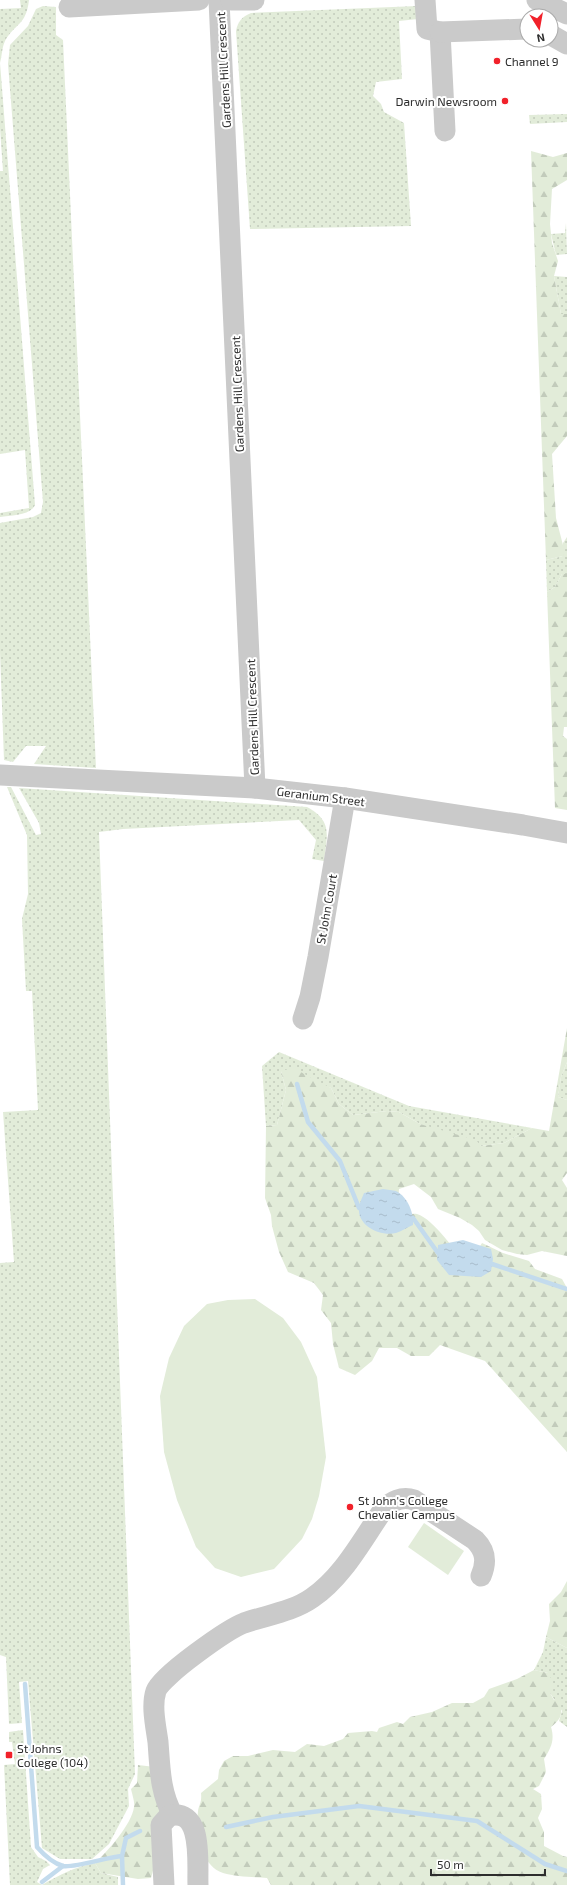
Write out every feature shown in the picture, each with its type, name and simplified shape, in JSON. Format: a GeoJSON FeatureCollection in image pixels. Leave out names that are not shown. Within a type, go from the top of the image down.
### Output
{"type":"FeatureCollection","features":[{"type":"Feature","properties":{"kind":"street"},"geometry":{"type":"LineString","coordinates":[[69,7],[199,0]]}},
{"type":"Feature","properties":{"kind":"street","name":"Gardens Hill Crescent"},"geometry":{"type":"LineString","coordinates":[[219,0],[255,788]]}},
{"type":"Feature","properties":{"kind":"street"},"geometry":{"type":"LineString","coordinates":[[231,0],[254,0]]}},
{"type":"Feature","properties":{"kind":"street"},"geometry":{"type":"LineString","coordinates":[[425,0],[427,29],[440,32],[519,29]]}},
{"type":"Feature","properties":{"kind":"street"},"geometry":{"type":"LineString","coordinates":[[440,32],[445,131]]}},
{"type":"Feature","properties":{"kind":"street","name":"Geranium Street"},"geometry":{"type":"LineString","coordinates":[[0,775],[255,788],[345,798],[523,824],[567,833]]}},
{"type":"Feature","properties":{"kind":"street","name":"St John Court"},"geometry":{"type":"LineString","coordinates":[[303,1018],[310,997],[318,957],[345,798]]}},
{"type":"Feature","properties":{"kind":"street"},"geometry":{"type":"LineString","coordinates":[[173,1815],[166,1803],[162,1787],[155,1710],[155,1694],[159,1686],[170,1675],[229,1630],[297,1607],[319,1593],[339,1574],[387,1506],[402,1498],[414,1500],[475,1540],[485,1557],[485,1566],[481,1576]]}},
{"type":"Feature","properties":{"kind":"street"},"geometry":{"type":"LineString","coordinates":[[164,1885],[161,1825],[166,1818],[173,1815],[188,1819],[195,1830],[198,1885]]}},
{"type":"Feature","properties":{"kind":"green space"},"geometry":{"type":"Polygon","coordinates":[[[20,0],[29,0],[28,8],[23,20],[5,41],[0,63],[0,9],[21,8],[20,0]]]}},
{"type":"Feature","properties":{"kind":"green space"},"geometry":{"type":"Polygon","coordinates":[[[43,6],[56,7],[56,35],[63,40],[96,768],[34,764],[46,746],[26,746],[13,762],[4,760],[0,652],[0,523],[33,517],[41,513],[43,502],[8,64],[10,45],[28,26],[36,9],[43,6]]]}},
{"type":"Feature","properties":{"kind":"green space"},"geometry":{"type":"Polygon","coordinates":[[[417,6],[418,19],[399,21],[402,79],[376,82],[373,96],[381,104],[384,112],[404,123],[411,226],[250,229],[236,31],[241,20],[251,13],[417,6]]]}},
{"type":"Feature","properties":{"kind":"green space"},"geometry":{"type":"Polygon","coordinates":[[[0,63],[35,505],[33,509],[25,513],[0,517],[0,513],[29,508],[25,450],[0,454],[0,171],[3,171],[0,128],[0,63]]]}},
{"type":"Feature","properties":{"kind":"green space"},"geometry":{"type":"Polygon","coordinates":[[[567,114],[567,122],[530,124],[529,115],[567,114]]]}},
{"type":"Feature","properties":{"kind":"green space"},"geometry":{"type":"Polygon","coordinates":[[[531,151],[553,157],[567,153],[567,180],[552,189],[550,224],[552,243],[558,261],[554,276],[561,314],[567,314],[567,436],[552,454],[556,518],[564,549],[563,556],[546,560],[531,151]]]}},
{"type":"Feature","properties":{"kind":"green space"},"geometry":{"type":"Polygon","coordinates":[[[566,223],[567,254],[556,255],[551,234],[565,233],[566,223]]]}},
{"type":"Feature","properties":{"kind":"green space"},"geometry":{"type":"Polygon","coordinates":[[[554,276],[567,277],[567,314],[561,314],[554,276]]]}},
{"type":"Feature","properties":{"kind":"green space"},"geometry":{"type":"Polygon","coordinates":[[[567,537],[567,574],[562,574],[555,587],[547,592],[546,560],[563,556],[563,543],[567,537]]]}},
{"type":"Feature","properties":{"kind":"green space"},"geometry":{"type":"Polygon","coordinates":[[[562,574],[567,574],[567,727],[564,727],[563,736],[567,739],[567,810],[555,808],[547,592],[555,587],[562,574]]]}},
{"type":"Feature","properties":{"kind":"green space"},"geometry":{"type":"Polygon","coordinates":[[[7,787],[11,787],[36,835],[41,834],[39,823],[19,788],[307,807],[315,812],[325,823],[327,836],[324,861],[312,859],[316,840],[299,820],[123,829],[99,832],[135,1774],[128,1789],[129,1806],[109,1844],[92,1859],[60,1859],[42,1848],[28,1681],[19,1682],[22,1723],[9,1724],[6,1657],[0,1655],[0,1263],[14,1262],[3,1112],[38,1110],[32,991],[26,991],[22,919],[28,894],[27,835],[7,787]]]}},
{"type":"Feature","properties":{"kind":"green space"},"geometry":{"type":"Polygon","coordinates":[[[567,1028],[567,1062],[561,1077],[558,1097],[567,1100],[567,1173],[562,1180],[567,1188],[567,1256],[542,1251],[527,1255],[502,1250],[485,1240],[479,1231],[472,1225],[460,1218],[438,1209],[431,1197],[414,1184],[399,1189],[398,1205],[401,1216],[417,1214],[430,1222],[468,1266],[482,1243],[503,1253],[529,1261],[535,1269],[562,1279],[567,1288],[567,1452],[485,1361],[440,1345],[429,1356],[411,1356],[397,1348],[379,1348],[372,1361],[355,1375],[339,1368],[333,1344],[331,1323],[321,1310],[323,1295],[314,1283],[288,1272],[279,1252],[272,1226],[271,1215],[265,1198],[266,1126],[277,1125],[286,1090],[281,1071],[293,1068],[331,1088],[339,1104],[353,1115],[387,1111],[399,1112],[420,1124],[476,1140],[481,1146],[504,1143],[532,1128],[549,1131],[567,1028]]]}},
{"type":"Feature","properties":{"kind":"green space"},"geometry":{"type":"Polygon","coordinates":[[[279,1052],[409,1106],[532,1128],[504,1143],[481,1146],[420,1124],[399,1112],[387,1111],[353,1115],[339,1104],[331,1088],[281,1071],[286,1090],[277,1125],[266,1126],[262,1066],[279,1052]]]}},
{"type":"Feature","properties":{"kind":"green space"},"geometry":{"type":"Polygon","coordinates":[[[567,1062],[567,1100],[558,1097],[561,1077],[567,1062]]]}},
{"type":"Feature","properties":{"kind":"green space"},"geometry":{"type":"Polygon","coordinates":[[[255,1299],[283,1318],[301,1342],[317,1377],[326,1457],[319,1496],[312,1519],[302,1539],[274,1569],[241,1577],[215,1568],[196,1547],[177,1500],[164,1452],[160,1396],[169,1358],[184,1326],[207,1304],[228,1300],[255,1299]]]}},
{"type":"Feature","properties":{"kind":"green space"},"geometry":{"type":"Polygon","coordinates":[[[424,1523],[464,1551],[448,1575],[408,1547],[424,1523]]]}},
{"type":"Feature","properties":{"kind":"green space"},"geometry":{"type":"Polygon","coordinates":[[[567,1581],[567,1648],[546,1637],[550,1621],[549,1604],[561,1592],[567,1581]]]}},
{"type":"Feature","properties":{"kind":"green space"},"geometry":{"type":"Polygon","coordinates":[[[546,1637],[567,1648],[567,1727],[559,1721],[562,1711],[550,1693],[548,1673],[534,1670],[543,1652],[546,1637]]]}},
{"type":"Feature","properties":{"kind":"green space"},"geometry":{"type":"Polygon","coordinates":[[[534,1670],[548,1673],[552,1680],[550,1693],[554,1700],[559,1700],[561,1709],[561,1715],[551,1727],[553,1736],[552,1744],[544,1759],[546,1772],[539,1786],[533,1789],[541,1794],[542,1809],[538,1818],[544,1832],[544,1846],[567,1857],[567,1885],[271,1885],[267,1878],[223,1873],[215,1869],[204,1855],[198,1828],[198,1811],[201,1801],[201,1793],[218,1779],[219,1770],[224,1761],[233,1756],[248,1756],[273,1750],[295,1752],[307,1744],[324,1746],[343,1739],[348,1733],[377,1732],[379,1728],[397,1722],[403,1724],[410,1717],[432,1712],[452,1703],[473,1703],[484,1697],[489,1689],[517,1679],[534,1670]]]}},
{"type":"Feature","properties":{"kind":"green space"},"geometry":{"type":"Polygon","coordinates":[[[23,1730],[31,1847],[38,1857],[50,1865],[43,1869],[37,1882],[42,1885],[10,1885],[4,1765],[15,1764],[12,1742],[9,1742],[9,1732],[23,1730]]]}},
{"type":"Feature","properties":{"kind":"green space"},"geometry":{"type":"Polygon","coordinates":[[[138,1765],[155,1767],[164,1809],[157,1856],[151,1878],[138,1879],[101,1873],[95,1863],[118,1837],[132,1814],[134,1803],[131,1789],[137,1783],[138,1765]]]}},
{"type":"Feature","properties":{"kind":"green space"},"geometry":{"type":"Polygon","coordinates":[[[95,1863],[101,1873],[118,1877],[118,1885],[42,1885],[67,1872],[95,1863]]]}},
{"type":"Feature","properties":{"kind":"water"},"geometry":{"type":"Polygon","coordinates":[[[383,1189],[396,1191],[404,1197],[411,1211],[413,1225],[396,1233],[390,1234],[377,1232],[366,1225],[359,1214],[360,1203],[364,1193],[383,1189]]]}},
{"type":"Feature","properties":{"kind":"water"},"geometry":{"type":"Polygon","coordinates":[[[463,1240],[491,1249],[493,1259],[491,1271],[481,1277],[449,1275],[437,1260],[438,1245],[463,1240]]]}},
{"type":"Feature","properties":{"kind":"waterway"},"geometry":{"type":"LineString","coordinates":[[297,1084],[308,1122],[340,1161],[359,1208]]}},
{"type":"Feature","properties":{"kind":"waterway"},"geometry":{"type":"LineString","coordinates":[[413,1218],[438,1253]]}},
{"type":"Feature","properties":{"kind":"waterway"},"geometry":{"type":"LineString","coordinates":[[492,1264],[567,1289]]}},
{"type":"Feature","properties":{"kind":"waterway"},"geometry":{"type":"LineString","coordinates":[[25,1684],[37,1847],[45,1856],[55,1863],[63,1866],[75,1865],[122,1856],[126,1838],[140,1831]]}},
{"type":"Feature","properties":{"kind":"waterway"},"geometry":{"type":"LineString","coordinates":[[226,1827],[273,1817],[359,1806],[477,1821],[545,1864],[567,1871]]}},
{"type":"Feature","properties":{"kind":"waterway"},"geometry":{"type":"LineString","coordinates":[[122,1856],[123,1885]]}},
{"type":"Feature","properties":{"kind":"waterway"},"geometry":{"type":"LineString","coordinates":[[42,1882],[63,1866]]}},
{"type":"Feature","properties":{"kind":"place","name":"Channel 9"},"geometry":{"type":"Point","coordinates":[497,61]}},
{"type":"Feature","properties":{"kind":"place","name":"Darwin Newsroom"},"geometry":{"type":"Point","coordinates":[505,101]}},
{"type":"Feature","properties":{"kind":"place","name":"St John's College Chevalier Campus"},"geometry":{"type":"Point","coordinates":[350,1507]}},
{"type":"Feature","properties":{"kind":"place","name":"St Johns College (104)"},"geometry":{"type":"Point","coordinates":[9,1755]}}]}
